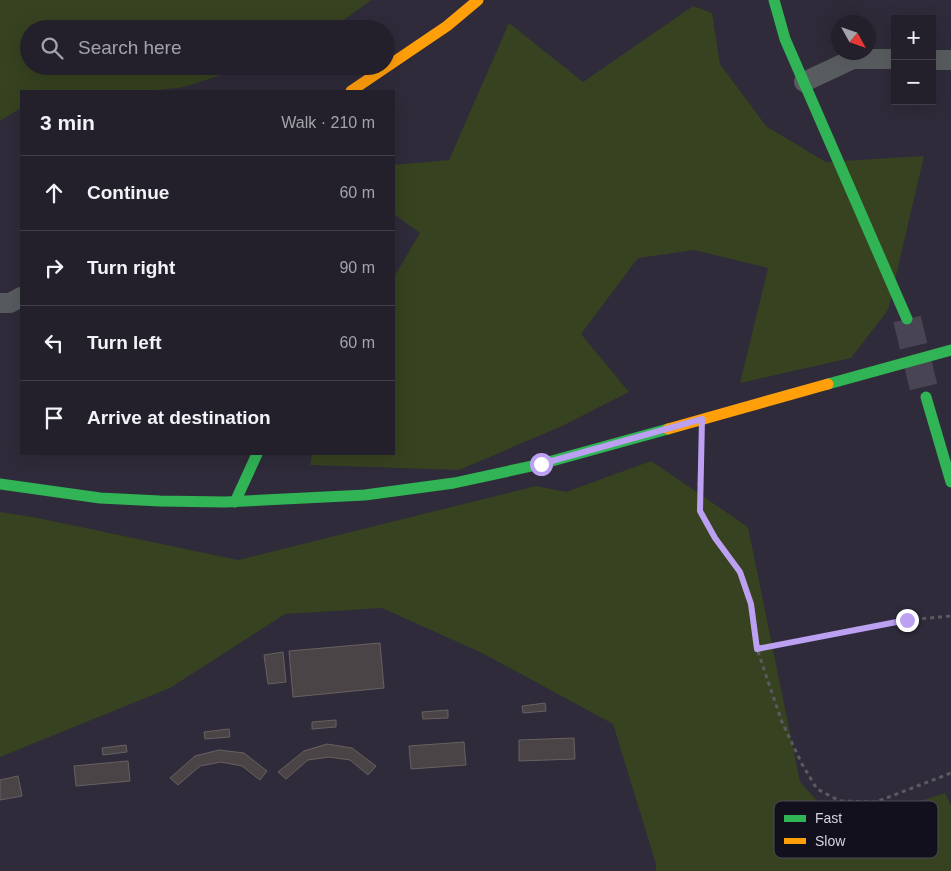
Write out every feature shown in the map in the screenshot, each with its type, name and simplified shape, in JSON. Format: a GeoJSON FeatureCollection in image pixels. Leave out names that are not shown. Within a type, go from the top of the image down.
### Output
{"type":"FeatureCollection","features":[{"type":"Feature","properties":{"kind":"street"},"geometry":{"type":"LineString","coordinates":[[395,61],[447,26],[478,0]]}},
{"type":"Feature","properties":{"kind":"street"},"geometry":{"type":"LineString","coordinates":[[774,0],[785,39],[907,319]]}},
{"type":"Feature","properties":{"kind":"street"},"geometry":{"type":"LineString","coordinates":[[804,82],[853,59],[891,59]]}},
{"type":"Feature","properties":{"kind":"street"},"geometry":{"type":"LineString","coordinates":[[936,60],[951,60]]}},
{"type":"Feature","properties":{"kind":"street"},"geometry":{"type":"LineString","coordinates":[[352,90],[375,75]]}},
{"type":"Feature","properties":{"kind":"street"},"geometry":{"type":"LineString","coordinates":[[0,303],[10,303],[20,298]]}},
{"type":"Feature","properties":{"kind":"street"},"geometry":{"type":"LineString","coordinates":[[0,484],[100,498],[234,502],[365,495],[454,483],[541,464],[951,350]]}},
{"type":"Feature","properties":{"kind":"street"},"geometry":{"type":"LineString","coordinates":[[926,397],[951,482]]}},
{"type":"Feature","properties":{"kind":"street"},"geometry":{"type":"LineString","coordinates":[[234,502],[258,455]]}},
{"type":"Feature","properties":{"kind":"path"},"geometry":{"type":"LineString","coordinates":[[702,419],[700,511],[715,538],[740,572],[751,604],[757,649],[782,722],[802,764],[817,789],[840,801]]}},
{"type":"Feature","properties":{"kind":"path"},"geometry":{"type":"LineString","coordinates":[[757,649],[907,620],[951,616]]}},
{"type":"Feature","properties":{"kind":"path"},"geometry":{"type":"LineString","coordinates":[[879,801],[951,773]]}},
{"type":"Feature","properties":{"kind":"green space"},"geometry":{"type":"Polygon","coordinates":[[[0,0],[371,0],[344,20],[20,20],[20,75],[221,75],[184,87],[158,90],[20,90],[20,109],[0,121],[0,0]]]}},
{"type":"Feature","properties":{"kind":"green space"},"geometry":{"type":"Polygon","coordinates":[[[693,6],[712,13],[720,64],[766,126],[826,162],[924,156],[888,310],[851,358],[740,383],[768,268],[694,250],[638,258],[581,334],[629,392],[562,426],[459,470],[310,465],[312,455],[395,455],[395,275],[420,233],[395,215],[395,165],[449,160],[509,23],[583,82],[693,6]]]}},
{"type":"Feature","properties":{"kind":"green space"},"geometry":{"type":"Polygon","coordinates":[[[651,461],[748,527],[800,782],[817,801],[774,801],[774,858],[938,858],[938,801],[921,801],[945,793],[951,806],[951,871],[656,871],[656,864],[613,724],[482,653],[382,608],[285,614],[170,688],[0,757],[0,512],[38,518],[238,560],[536,486],[566,492],[651,461]]]}},
{"type":"Feature","properties":{"kind":"building"},"geometry":{"type":"Polygon","coordinates":[[[380,643],[384,688],[293,697],[289,651],[380,643]]]}},
{"type":"Feature","properties":{"kind":"building"},"geometry":{"type":"Polygon","coordinates":[[[283,652],[286,682],[268,684],[264,655],[283,652]]]}},
{"type":"Feature","properties":{"kind":"building"},"geometry":{"type":"Polygon","coordinates":[[[545,703],[546,711],[523,713],[522,706],[545,703]]]}},
{"type":"Feature","properties":{"kind":"building"},"geometry":{"type":"Polygon","coordinates":[[[448,710],[448,718],[423,719],[422,712],[448,710]]]}},
{"type":"Feature","properties":{"kind":"building"},"geometry":{"type":"Polygon","coordinates":[[[336,720],[336,727],[312,729],[312,722],[336,720]]]}},
{"type":"Feature","properties":{"kind":"building"},"geometry":{"type":"Polygon","coordinates":[[[229,729],[230,737],[205,739],[204,732],[229,729]]]}},
{"type":"Feature","properties":{"kind":"building"},"geometry":{"type":"Polygon","coordinates":[[[574,738],[575,759],[519,761],[519,740],[574,738]]]}},
{"type":"Feature","properties":{"kind":"building"},"geometry":{"type":"Polygon","coordinates":[[[464,742],[466,765],[411,769],[409,746],[464,742]]]}},
{"type":"Feature","properties":{"kind":"building"},"geometry":{"type":"Polygon","coordinates":[[[327,744],[352,748],[376,766],[368,775],[350,760],[329,757],[308,760],[286,779],[278,772],[304,751],[327,744]]]}},
{"type":"Feature","properties":{"kind":"building"},"geometry":{"type":"Polygon","coordinates":[[[126,745],[127,752],[103,755],[102,748],[126,745]]]}},
{"type":"Feature","properties":{"kind":"building"},"geometry":{"type":"Polygon","coordinates":[[[219,750],[244,753],[267,771],[260,780],[242,766],[221,762],[200,766],[178,785],[170,778],[195,756],[219,750]]]}},
{"type":"Feature","properties":{"kind":"building"},"geometry":{"type":"Polygon","coordinates":[[[128,761],[130,781],[76,786],[74,766],[128,761]]]}},
{"type":"Feature","properties":{"kind":"building"},"geometry":{"type":"Polygon","coordinates":[[[18,776],[22,796],[0,800],[0,780],[18,776]]]}},
{"type":"Feature","properties":{"kind":"tunnel"},"geometry":{"type":"LineString","coordinates":[[907,319],[926,397]]}},
{"type":"Feature","properties":{"kind":"traffic: fast"},"geometry":{"type":"LineString","coordinates":[[774,0],[785,39],[907,319]]}},
{"type":"Feature","properties":{"kind":"traffic: fast"},"geometry":{"type":"LineString","coordinates":[[828,384],[951,350]]}},
{"type":"Feature","properties":{"kind":"traffic: fast"},"geometry":{"type":"LineString","coordinates":[[926,397],[951,482]]}},
{"type":"Feature","properties":{"kind":"traffic: fast"},"geometry":{"type":"LineString","coordinates":[[0,484],[100,498],[160,501],[225,502],[365,495],[454,483],[541,464],[668,429]]}},
{"type":"Feature","properties":{"kind":"traffic: fast"},"geometry":{"type":"LineString","coordinates":[[235,502],[257,455]]}},
{"type":"Feature","properties":{"kind":"traffic: slow"},"geometry":{"type":"LineString","coordinates":[[395,61],[447,26],[478,0]]}},
{"type":"Feature","properties":{"kind":"traffic: slow"},"geometry":{"type":"LineString","coordinates":[[352,90],[375,75]]}},
{"type":"Feature","properties":{"kind":"traffic: slow"},"geometry":{"type":"LineString","coordinates":[[668,429],[828,384]]}},
{"type":"Feature","properties":{"kind":"route"},"geometry":{"type":"LineString","coordinates":[[541,464],[702,419],[699,482],[700,511],[715,538],[740,572],[751,604],[757,649],[907,620]]}}]}
